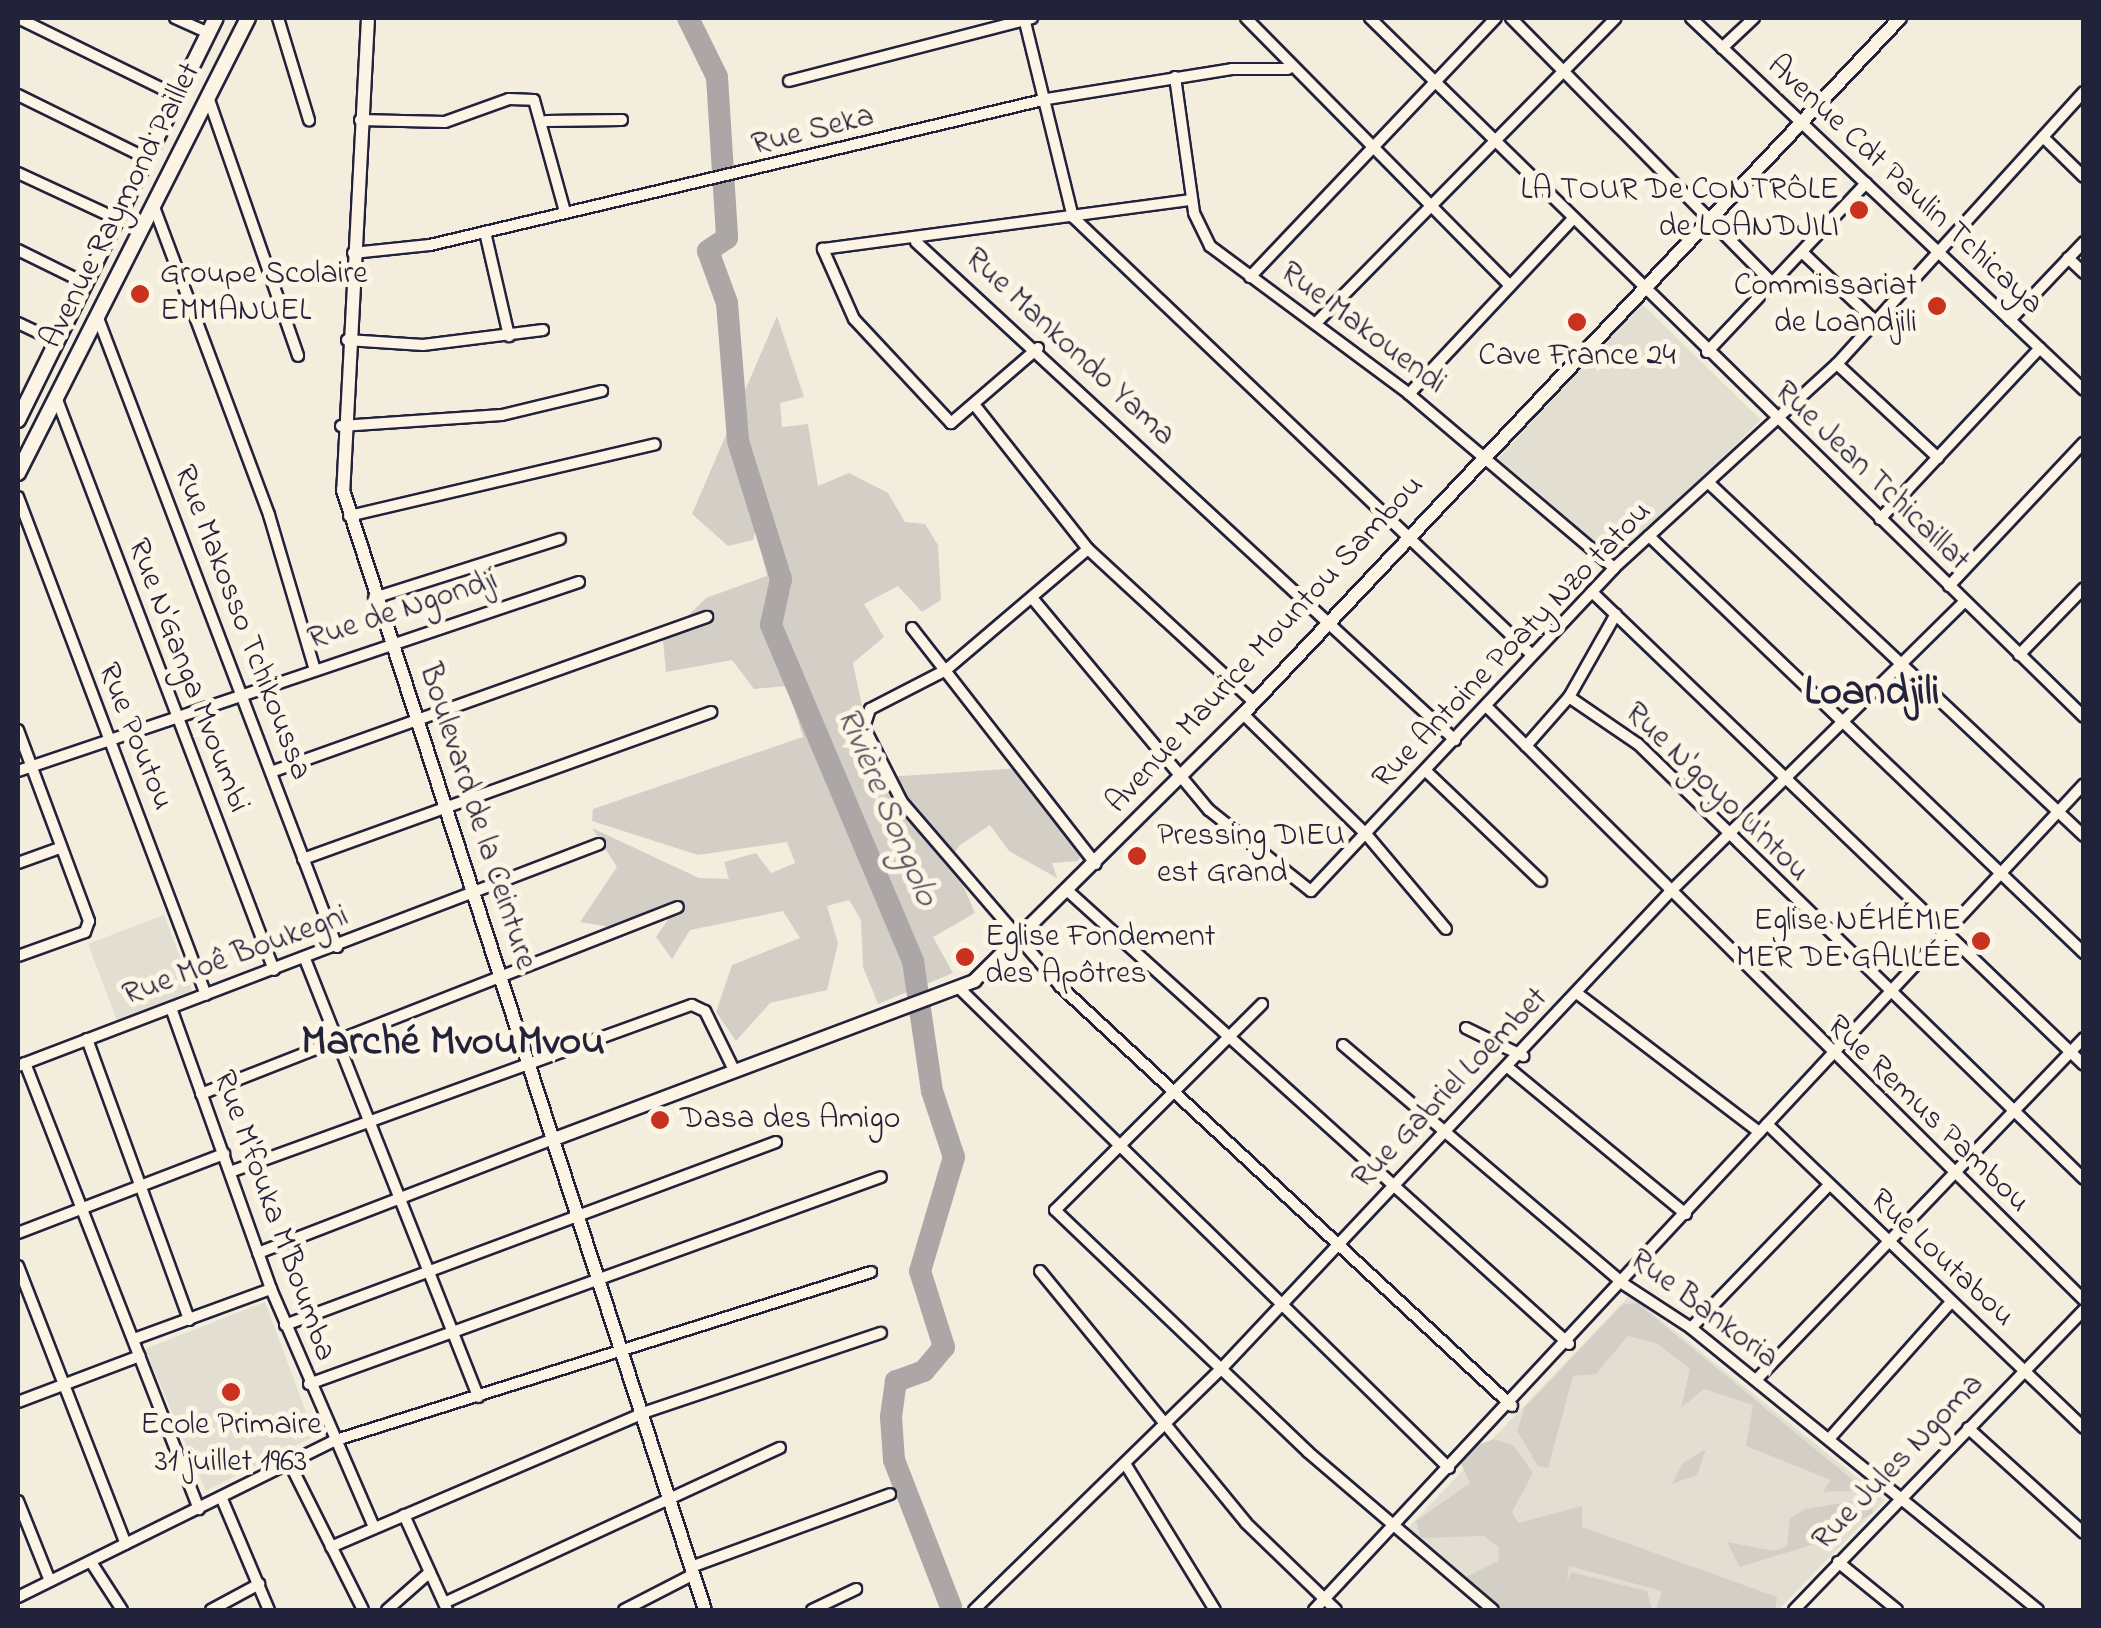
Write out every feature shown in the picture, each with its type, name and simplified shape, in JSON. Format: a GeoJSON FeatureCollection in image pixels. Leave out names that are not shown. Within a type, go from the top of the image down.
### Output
{"type":"FeatureCollection","features":[{"type":"Feature","properties":{"kind":"main road"},"geometry":{"type":"LineString","coordinates":[[18,420],[22,401],[86,283],[216,18]]}},
{"type":"Feature","properties":{"kind":"main road","name":"Avenue Raymond Paillet"},"geometry":{"type":"LineString","coordinates":[[18,473],[248,18]]}},
{"type":"Feature","properties":{"kind":"street"},"geometry":{"type":"LineString","coordinates":[[176,18],[208,33]]}},
{"type":"Feature","properties":{"kind":"street"},"geometry":{"type":"LineString","coordinates":[[278,18],[309,120]]}},
{"type":"Feature","properties":{"kind":"street","name":"Boulevard de la Ceinture"},"geometry":{"type":"LineString","coordinates":[[368,18],[340,426],[349,516],[471,894],[557,1138],[597,1279],[670,1495],[704,1610]]}},
{"type":"Feature","properties":{"kind":"street"},"geometry":{"type":"LineString","coordinates":[[1024,18],[1073,217],[1532,656]]}},
{"type":"Feature","properties":{"kind":"street"},"geometry":{"type":"LineString","coordinates":[[789,81],[1032,18]]}},
{"type":"Feature","properties":{"kind":"street"},"geometry":{"type":"LineString","coordinates":[[1246,18],[1288,69],[1510,286]]}},
{"type":"Feature","properties":{"kind":"street","name":"Rue Jean Tchicaillat"},"geometry":{"type":"LineString","coordinates":[[1370,18],[1776,422],[2084,717]]}},
{"type":"Feature","properties":{"kind":"street"},"geometry":{"type":"LineString","coordinates":[[1250,277],[1496,18]]}},
{"type":"Feature","properties":{"kind":"street"},"geometry":{"type":"LineString","coordinates":[[1511,18],[1772,284]]}},
{"type":"Feature","properties":{"kind":"street"},"geometry":{"type":"LineString","coordinates":[[1317,322],[1425,205],[1616,18]]}},
{"type":"Feature","properties":{"kind":"street","name":"Avenue Cdt Paulin Tchicaya"},"geometry":{"type":"LineString","coordinates":[[1691,18],[2084,390]]}},
{"type":"Feature","properties":{"kind":"street"},"geometry":{"type":"LineString","coordinates":[[1722,48],[1754,18]]}},
{"type":"Feature","properties":{"kind":"street","name":"Avenue Maurice Mountou Sambou"},"geometry":{"type":"LineString","coordinates":[[557,1138],[942,996],[960,988],[1019,942],[1243,714],[1705,217],[1900,18]]}},
{"type":"Feature","properties":{"kind":"street"},"geometry":{"type":"LineString","coordinates":[[18,33],[22,19],[177,96]]}},
{"type":"Feature","properties":{"kind":"street","name":"Rue Seka"},"geometry":{"type":"LineString","coordinates":[[352,253],[484,232],[717,182],[1047,99],[1175,77],[1288,69]]}},
{"type":"Feature","properties":{"kind":"street","name":"Rue Makouendi"},"geometry":{"type":"LineString","coordinates":[[1175,77],[1192,200],[1210,246],[1410,394],[1614,568]]}},
{"type":"Feature","properties":{"kind":"street","name":"Rue Antoine Poaty Nzo tatou"},"geometry":{"type":"LineString","coordinates":[[1182,776],[1241,841],[1311,891],[1614,568],[1710,485],[1836,364],[2084,92]]}},
{"type":"Feature","properties":{"kind":"street"},"geometry":{"type":"LineString","coordinates":[[18,96],[146,158]]}},
{"type":"Feature","properties":{"kind":"street"},"geometry":{"type":"LineString","coordinates":[[208,96],[298,356]]}},
{"type":"Feature","properties":{"kind":"street"},"geometry":{"type":"LineString","coordinates":[[360,120],[446,122],[523,98],[541,106],[565,212]]}},
{"type":"Feature","properties":{"kind":"street"},"geometry":{"type":"LineString","coordinates":[[546,121],[622,120]]}},
{"type":"Feature","properties":{"kind":"street"},"geometry":{"type":"LineString","coordinates":[[2043,137],[2084,177]]}},
{"type":"Feature","properties":{"kind":"street"},"geometry":{"type":"LineString","coordinates":[[18,174],[117,220]]}},
{"type":"Feature","properties":{"kind":"street"},"geometry":{"type":"LineString","coordinates":[[1708,352],[1866,183]]}},
{"type":"Feature","properties":{"kind":"street","name":"Rue Mankondo Yama"},"geometry":{"type":"LineString","coordinates":[[916,242],[1192,200]]}},
{"type":"Feature","properties":{"kind":"street"},"geometry":{"type":"LineString","coordinates":[[154,207],[270,515],[314,667]]}},
{"type":"Feature","properties":{"kind":"street"},"geometry":{"type":"LineString","coordinates":[[1410,394],[1574,220]]}},
{"type":"Feature","properties":{"kind":"street"},"geometry":{"type":"LineString","coordinates":[[484,232],[508,336]]}},
{"type":"Feature","properties":{"kind":"street"},"geometry":{"type":"LineString","coordinates":[[916,242],[823,249],[854,319],[943,418],[960,421],[1038,348]]}},
{"type":"Feature","properties":{"kind":"street","name":"Rue Mankondo Yama"},"geometry":{"type":"LineString","coordinates":[[916,242],[1038,348],[1455,740]]}},
{"type":"Feature","properties":{"kind":"street"},"geometry":{"type":"LineString","coordinates":[[2010,320],[2084,242]]}},
{"type":"Feature","properties":{"kind":"street"},"geometry":{"type":"LineString","coordinates":[[18,250],[86,283]]}},
{"type":"Feature","properties":{"kind":"street"},"geometry":{"type":"LineString","coordinates":[[1803,253],[1874,322]]}},
{"type":"Feature","properties":{"kind":"street"},"geometry":{"type":"LineString","coordinates":[[2068,258],[2084,273]]}},
{"type":"Feature","properties":{"kind":"street","name":"Rue Makosso Tchikoussa"},"geometry":{"type":"LineString","coordinates":[[98,318],[337,946]]}},
{"type":"Feature","properties":{"kind":"street"},"geometry":{"type":"LineString","coordinates":[[18,324],[56,342]]}},
{"type":"Feature","properties":{"kind":"street"},"geometry":{"type":"LineString","coordinates":[[346,340],[423,346],[543,330]]}},
{"type":"Feature","properties":{"kind":"street"},"geometry":{"type":"LineString","coordinates":[[1880,519],[2040,348]]}},
{"type":"Feature","properties":{"kind":"street"},"geometry":{"type":"LineString","coordinates":[[1836,364],[1938,458]]}},
{"type":"Feature","properties":{"kind":"street"},"geometry":{"type":"LineString","coordinates":[[340,426],[502,415],[602,391]]}},
{"type":"Feature","properties":{"kind":"street","name":"Rue N'Ganga Mvoumbi"},"geometry":{"type":"LineString","coordinates":[[56,397],[274,970]]}},
{"type":"Feature","properties":{"kind":"street"},"geometry":{"type":"LineString","coordinates":[[976,408],[1088,549],[1253,701]]}},
{"type":"Feature","properties":{"kind":"street"},"geometry":{"type":"LineString","coordinates":[[1949,586],[2084,442]]}},
{"type":"Feature","properties":{"kind":"street"},"geometry":{"type":"LineString","coordinates":[[349,516],[655,444]]}},
{"type":"Feature","properties":{"kind":"street"},"geometry":{"type":"LineString","coordinates":[[1710,485],[2084,836]]}},
{"type":"Feature","properties":{"kind":"street","name":"Rue Poutou"},"geometry":{"type":"LineString","coordinates":[[18,496],[206,995]]}},
{"type":"Feature","properties":{"kind":"street"},"geometry":{"type":"LineString","coordinates":[[1649,536],[2084,953]]}},
{"type":"Feature","properties":{"kind":"street"},"geometry":{"type":"LineString","coordinates":[[373,599],[560,538]]}},
{"type":"Feature","properties":{"kind":"street"},"geometry":{"type":"LineString","coordinates":[[1088,549],[946,670],[870,710],[864,727],[902,802],[1019,942],[1512,1406]]}},
{"type":"Feature","properties":{"kind":"street","name":"Rue de Ngondji"},"geometry":{"type":"LineString","coordinates":[[18,771],[111,742],[387,640],[579,582]]}},
{"type":"Feature","properties":{"kind":"street"},"geometry":{"type":"LineString","coordinates":[[1592,592],[2084,1064]]}},
{"type":"Feature","properties":{"kind":"street"},"geometry":{"type":"LineString","coordinates":[[2019,655],[2082,593]]}},
{"type":"Feature","properties":{"kind":"street"},"geometry":{"type":"LineString","coordinates":[[1033,599],[1182,776]]}},
{"type":"Feature","properties":{"kind":"street","name":"Rue Gabriel Loembet"},"geometry":{"type":"LineString","coordinates":[[974,1610],[1223,1368],[1392,1184],[1523,1056],[1669,892],[1964,602]]}},
{"type":"Feature","properties":{"kind":"street"},"geometry":{"type":"LineString","coordinates":[[1526,746],[1570,697],[1616,614]]}},
{"type":"Feature","properties":{"kind":"street"},"geometry":{"type":"LineString","coordinates":[[271,772],[707,618]]}},
{"type":"Feature","properties":{"kind":"street"},"geometry":{"type":"LineString","coordinates":[[912,628],[1096,864]]}},
{"type":"Feature","properties":{"kind":"street","name":"Rue N'goyo U'ntou"},"geometry":{"type":"LineString","coordinates":[[1570,697],[1638,744],[1887,993],[2084,1179]]}},
{"type":"Feature","properties":{"kind":"street","name":"Rue Remus Pambou"},"geometry":{"type":"LineString","coordinates":[[1487,706],[1830,1057],[2084,1300]]}},
{"type":"Feature","properties":{"kind":"street"},"geometry":{"type":"LineString","coordinates":[[303,859],[711,712]]}},
{"type":"Feature","properties":{"kind":"street"},"geometry":{"type":"LineString","coordinates":[[1243,714],[1366,834],[1446,929]]}},
{"type":"Feature","properties":{"kind":"street"},"geometry":{"type":"LineString","coordinates":[[18,730],[89,927],[18,956]]}},
{"type":"Feature","properties":{"kind":"street"},"geometry":{"type":"LineString","coordinates":[[1426,771],[1541,881]]}},
{"type":"Feature","properties":{"kind":"street"},"geometry":{"type":"LineString","coordinates":[[1314,1610],[1512,1406],[1887,993],[2084,784]]}},
{"type":"Feature","properties":{"kind":"street","name":"Rue Moê Boukegni"},"geometry":{"type":"LineString","coordinates":[[21,1064],[599,844]]}},
{"type":"Feature","properties":{"kind":"street"},"geometry":{"type":"LineString","coordinates":[[18,863],[60,848]]}},
{"type":"Feature","properties":{"kind":"street"},"geometry":{"type":"LineString","coordinates":[[1069,892],[1569,1344]]}},
{"type":"Feature","properties":{"kind":"street"},"geometry":{"type":"LineString","coordinates":[[202,1094],[678,908]]}},
{"type":"Feature","properties":{"kind":"street"},"geometry":{"type":"LineString","coordinates":[[305,959],[366,1122],[401,1200],[423,1272],[478,1396]]}},
{"type":"Feature","properties":{"kind":"street"},"geometry":{"type":"LineString","coordinates":[[960,988],[1115,1147],[1449,1468]]}},
{"type":"Feature","properties":{"kind":"street","name":"Rue Loutabou"},"geometry":{"type":"LineString","coordinates":[[1578,994],[1763,1128],[2084,1428]]}},
{"type":"Feature","properties":{"kind":"street"},"geometry":{"type":"LineString","coordinates":[[1262,1004],[1172,1089],[1055,1210],[1392,1526],[1493,1610]]}},
{"type":"Feature","properties":{"kind":"street"},"geometry":{"type":"LineString","coordinates":[[230,1172],[528,1060],[692,1005],[705,1011],[734,1070]]}},
{"type":"Feature","properties":{"kind":"street","name":"Rue M'fouka M'Boumba"},"geometry":{"type":"LineString","coordinates":[[171,1008],[308,1384],[374,1527]]}},
{"type":"Feature","properties":{"kind":"street"},"geometry":{"type":"LineString","coordinates":[[1466,1028],[1523,1056]]}},
{"type":"Feature","properties":{"kind":"street"},"geometry":{"type":"LineString","coordinates":[[1756,1380],[2084,1038]]}},
{"type":"Feature","properties":{"kind":"street"},"geometry":{"type":"LineString","coordinates":[[87,1039],[189,1320]]}},
{"type":"Feature","properties":{"kind":"street","name":"Rue Bankoria"},"geometry":{"type":"LineString","coordinates":[[1344,1045],[1442,1134],[1625,1284],[1692,1328],[2038,1610]]}},
{"type":"Feature","properties":{"kind":"street"},"geometry":{"type":"LineString","coordinates":[[21,1064],[83,1208],[199,1509]]}},
{"type":"Feature","properties":{"kind":"street"},"geometry":{"type":"LineString","coordinates":[[1510,1069],[1686,1214]]}},
{"type":"Feature","properties":{"kind":"street"},"geometry":{"type":"LineString","coordinates":[[258,1253],[557,1138]]}},
{"type":"Feature","properties":{"kind":"street"},"geometry":{"type":"LineString","coordinates":[[285,1325],[776,1142]]}},
{"type":"Feature","properties":{"kind":"street"},"geometry":{"type":"LineString","coordinates":[[18,1233],[224,1154]]}},
{"type":"Feature","properties":{"kind":"street"},"geometry":{"type":"LineString","coordinates":[[308,1384],[882,1177]]}},
{"type":"Feature","properties":{"kind":"street"},"geometry":{"type":"LineString","coordinates":[[1692,1328],[1828,1186]]}},
{"type":"Feature","properties":{"kind":"street"},"geometry":{"type":"LineString","coordinates":[[18,1266],[61,1387],[126,1544]]}},
{"type":"Feature","properties":{"kind":"street"},"geometry":{"type":"LineString","coordinates":[[1040,1271],[1164,1427],[1336,1610]]}},
{"type":"Feature","properties":{"kind":"street"},"geometry":{"type":"LineString","coordinates":[[18,1596],[222,1500],[333,1441],[622,1354],[871,1272]]}},
{"type":"Feature","properties":{"kind":"street"},"geometry":{"type":"LineString","coordinates":[[134,1340],[271,1289]]}},
{"type":"Feature","properties":{"kind":"street"},"geometry":{"type":"LineString","coordinates":[[1829,1439],[1950,1303]]}},
{"type":"Feature","properties":{"kind":"street","name":"Rue Jules Ngoma"},"geometry":{"type":"LineString","coordinates":[[1794,1610],[2084,1310]]}},
{"type":"Feature","properties":{"kind":"street"},"geometry":{"type":"LineString","coordinates":[[330,1546],[643,1413],[881,1333]]}},
{"type":"Feature","properties":{"kind":"street"},"geometry":{"type":"LineString","coordinates":[[18,1402],[140,1356]]}},
{"type":"Feature","properties":{"kind":"street"},"geometry":{"type":"LineString","coordinates":[[1968,1428],[2084,1533]]}},
{"type":"Feature","properties":{"kind":"street"},"geometry":{"type":"LineString","coordinates":[[404,1515],[446,1607],[670,1495],[780,1448]]}},
{"type":"Feature","properties":{"kind":"street"},"geometry":{"type":"LineString","coordinates":[[290,1462],[363,1610]]}},
{"type":"Feature","properties":{"kind":"street"},"geometry":{"type":"LineString","coordinates":[[1126,1466],[1215,1610]]}},
{"type":"Feature","properties":{"kind":"street"},"geometry":{"type":"LineString","coordinates":[[624,1610],[691,1571],[890,1494]]}},
{"type":"Feature","properties":{"kind":"street"},"geometry":{"type":"LineString","coordinates":[[18,1500],[50,1581]]}},
{"type":"Feature","properties":{"kind":"street"},"geometry":{"type":"LineString","coordinates":[[222,1500],[270,1610]]}},
{"type":"Feature","properties":{"kind":"street"},"geometry":{"type":"LineString","coordinates":[[91,1562],[122,1610]]}},
{"type":"Feature","properties":{"kind":"street"},"geometry":{"type":"LineString","coordinates":[[1838,1562],[1897,1610]]}},
{"type":"Feature","properties":{"kind":"street"},"geometry":{"type":"LineString","coordinates":[[387,1610],[430,1572]]}},
{"type":"Feature","properties":{"kind":"street"},"geometry":{"type":"LineString","coordinates":[[211,1610],[259,1584]]}},
{"type":"Feature","properties":{"kind":"street"},"geometry":{"type":"LineString","coordinates":[[812,1610],[856,1590]]}},
{"type":"Feature","properties":{"kind":"street"},"geometry":{"type":"LineString","coordinates":[[643,1598],[648,1610]]}},
{"type":"Feature","properties":{"kind":"shaded area"},"geometry":{"type":"Polygon","coordinates":[[[1641,303],[1761,420],[1616,559],[1498,458],[1641,303]]]}},
{"type":"Feature","properties":{"kind":"shaded area"},"geometry":{"type":"Polygon","coordinates":[[[777,316],[804,397],[780,403],[782,427],[808,424],[818,486],[849,473],[888,493],[905,522],[925,524],[938,545],[941,600],[922,612],[898,586],[864,604],[884,637],[853,663],[863,711],[857,725],[886,777],[1021,768],[1085,848],[1078,861],[1052,863],[1057,878],[1009,851],[990,825],[960,845],[951,857],[975,913],[933,937],[953,973],[878,1004],[863,967],[861,920],[849,900],[827,906],[838,943],[827,990],[770,1003],[736,1041],[716,1012],[732,965],[800,938],[783,911],[690,930],[672,959],[656,937],[672,914],[617,928],[580,922],[617,867],[592,828],[699,878],[729,879],[724,862],[756,853],[771,873],[795,863],[787,842],[698,855],[592,821],[593,809],[803,737],[787,686],[754,689],[732,660],[666,672],[663,641],[706,598],[767,576],[756,529],[753,540],[728,546],[692,514],[777,316]]]}},
{"type":"Feature","properties":{"kind":"shaded area"},"geometry":{"type":"Polygon","coordinates":[[[164,915],[194,995],[117,1021],[88,944],[164,915]]]}},
{"type":"Feature","properties":{"kind":"shaded area"},"geometry":{"type":"Polygon","coordinates":[[[1630,1295],[1885,1500],[1778,1610],[1501,1610],[1404,1532],[1630,1295]]]}},
{"type":"Feature","properties":{"kind":"shaded area","name":"Ecole Primaire 31 juillet 1963"},"geometry":{"type":"Polygon","coordinates":[[[265,1302],[315,1436],[206,1491],[145,1349],[265,1302]]]}},
{"type":"Feature","properties":{"kind":"shaded area"},"geometry":{"type":"Polygon","coordinates":[[[1637,1303],[1865,1490],[1823,1492],[1831,1480],[1746,1446],[1753,1405],[1704,1389],[1681,1408],[1690,1369],[1658,1344],[1628,1336],[1596,1374],[1573,1376],[1548,1468],[1538,1466],[1517,1431],[1525,1407],[1622,1305],[1637,1303]]]}},
{"type":"Feature","properties":{"kind":"shaded area"},"geometry":{"type":"Polygon","coordinates":[[[1494,1439],[1513,1445],[1533,1473],[1512,1512],[1518,1523],[1582,1506],[1582,1527],[1777,1597],[1775,1610],[1656,1610],[1662,1591],[1569,1566],[1567,1582],[1571,1572],[1647,1591],[1652,1610],[1502,1610],[1462,1579],[1498,1561],[1499,1548],[1484,1536],[1421,1538],[1416,1521],[1470,1483],[1456,1453],[1494,1439]]]}},
{"type":"Feature","properties":{"kind":"shaded area"},"geometry":{"type":"Polygon","coordinates":[[[1706,1449],[1697,1475],[1672,1484],[1683,1463],[1706,1449]]]}},
{"type":"Feature","properties":{"kind":"shaded area"},"geometry":{"type":"Polygon","coordinates":[[[1871,1498],[1873,1513],[1824,1541],[1740,1567],[1727,1542],[1774,1551],[1787,1546],[1790,1518],[1806,1509],[1871,1498]]]}},
{"type":"Feature","properties":{"kind":"waterway","name":"Rivière Songolo"},"geometry":{"type":"LineString","coordinates":[[688,18],[717,77],[727,238],[708,251],[727,303],[738,441],[781,579],[771,625],[913,961],[932,1091],[954,1157],[920,1271],[944,1347],[924,1371],[896,1381],[891,1417],[894,1460],[951,1607]]}},
{"type":"Feature","properties":{"kind":"place","name":"LA TOUR De CONTRÔLE de LOANDJILI"},"geometry":{"type":"Point","coordinates":[1859,210]}},
{"type":"Feature","properties":{"kind":"place","name":"Groupe Scolaire EMMANUEL"},"geometry":{"type":"Point","coordinates":[140,294]}},
{"type":"Feature","properties":{"kind":"place","name":"Commissariat de Loandjili"},"geometry":{"type":"Point","coordinates":[1937,306]}},
{"type":"Feature","properties":{"kind":"place","name":"Cave France 24"},"geometry":{"type":"Point","coordinates":[1577,322]}},
{"type":"Feature","properties":{"kind":"place","name":"Pressing DIEU est Grand"},"geometry":{"type":"Point","coordinates":[1137,856]}},
{"type":"Feature","properties":{"kind":"place","name":"Eglise NÉHÉMIE MER DE GALILÉE"},"geometry":{"type":"Point","coordinates":[1981,941]}},
{"type":"Feature","properties":{"kind":"place","name":"Eglise Fondement des Apôtres"},"geometry":{"type":"Point","coordinates":[965,957]}},
{"type":"Feature","properties":{"kind":"place","name":"Dasa des Amigo"},"geometry":{"type":"Point","coordinates":[660,1120]}},
{"type":"Feature","properties":{"kind":"place","name":"Ecole Primaire 31 juillet 1963"},"geometry":{"type":"Point","coordinates":[231,1392]}},
{"type":"Feature","properties":{"kind":"district","name":"Loandjili"},"geometry":{"type":"Point","coordinates":[1872,693]}},
{"type":"Feature","properties":{"kind":"district","name":"Marché MvouMvou"},"geometry":{"type":"Point","coordinates":[453,1043]}}]}
